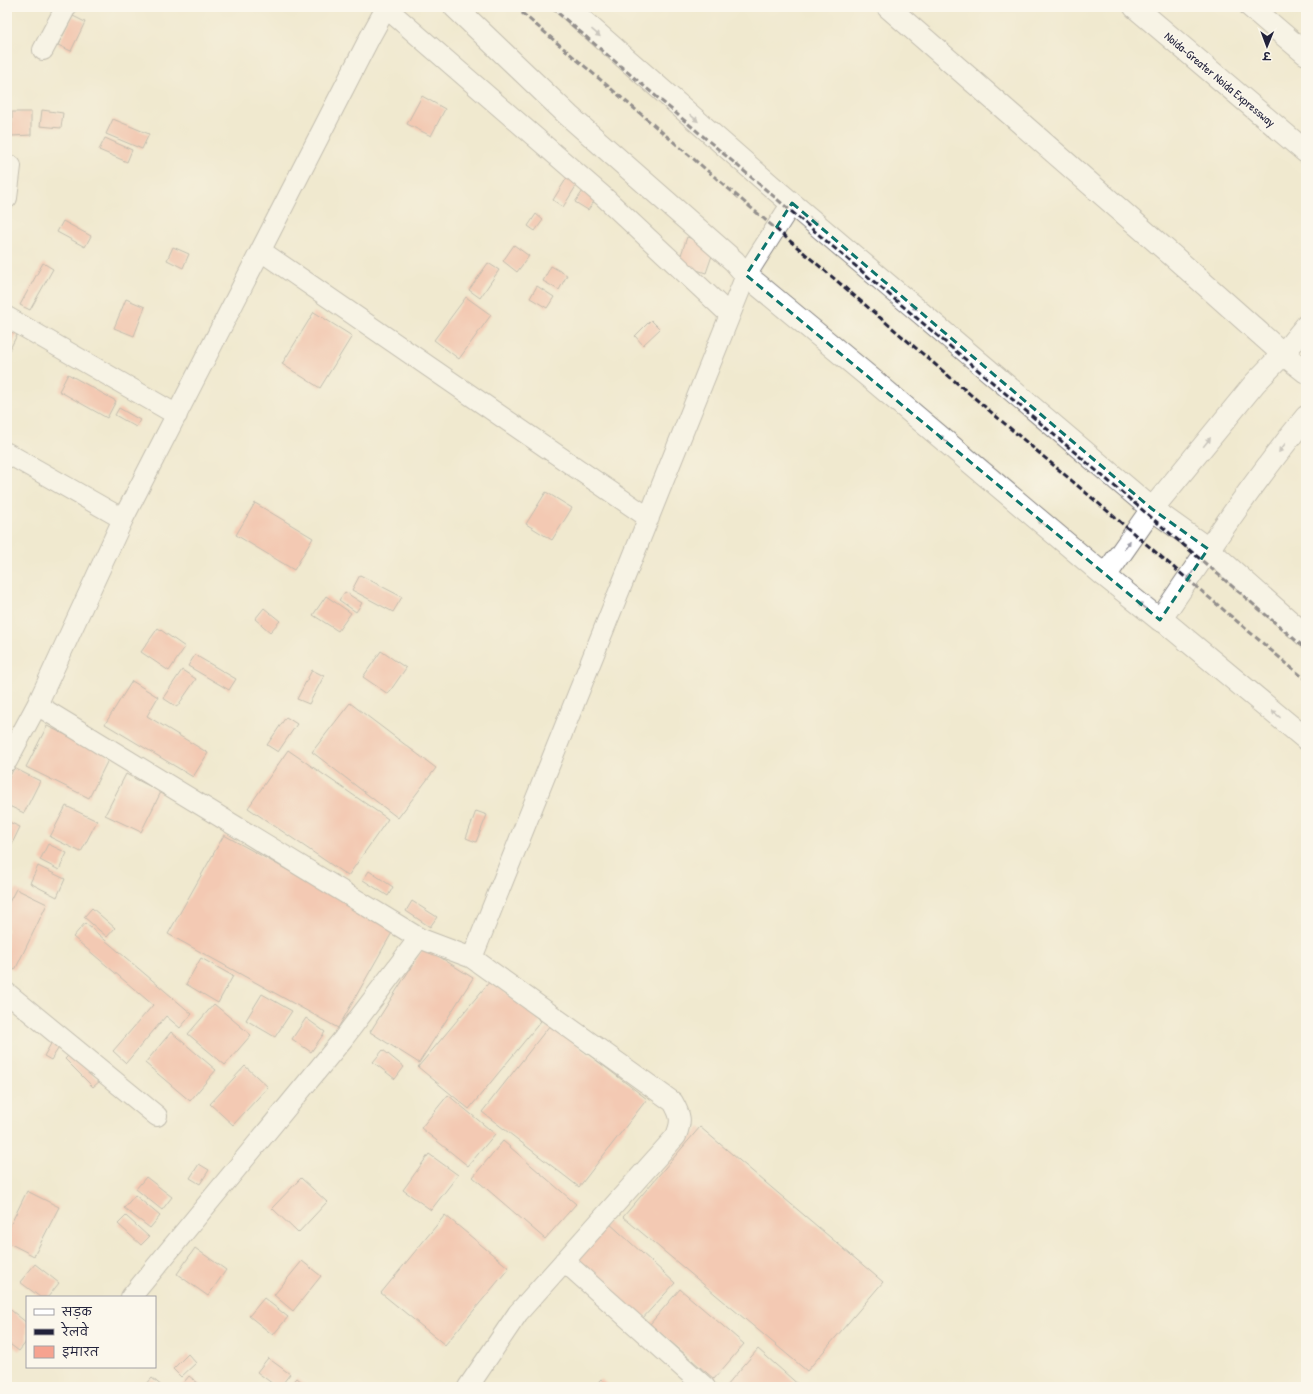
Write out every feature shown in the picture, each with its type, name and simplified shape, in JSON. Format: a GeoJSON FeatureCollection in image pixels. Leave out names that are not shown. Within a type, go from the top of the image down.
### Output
{"type":"FeatureCollection","features":[{"type":"Feature","properties":{"kind":"main road"},"geometry":{"type":"LineString","coordinates":[[455,7],[569,116],[734,261],[746,275],[874,381],[1104,576],[1160,620],[1165,622],[1306,739]]}},
{"type":"Feature","properties":{"kind":"main road"},"geometry":{"type":"LineString","coordinates":[[567,7],[792,203],[1152,509],[1208,548],[1306,636]]}},
{"type":"Feature","properties":{"kind":"main road"},"geometry":{"type":"LineString","coordinates":[[888,7],[1174,256],[1283,354],[1306,372]]}},
{"type":"Feature","properties":{"kind":"main road","name":"Noida-Greater Noida Expressway"},"geometry":{"type":"LineString","coordinates":[[1135,7],[1306,152]]}},
{"type":"Feature","properties":{"kind":"main road"},"geometry":{"type":"LineString","coordinates":[[1251,7],[1306,54]]}},
{"type":"Feature","properties":{"kind":"main road"},"geometry":{"type":"LineString","coordinates":[[1104,576],[1152,509],[1255,384],[1283,354],[1306,326]]}},
{"type":"Feature","properties":{"kind":"main road"},"geometry":{"type":"LineString","coordinates":[[1160,620],[1208,548],[1306,417]]}},
{"type":"Feature","properties":{"kind":"street"},"geometry":{"type":"LineString","coordinates":[[43,50],[66,7]]}},
{"type":"Feature","properties":{"kind":"street"},"geometry":{"type":"LineString","coordinates":[[7,761],[37,705],[124,519],[385,8],[603,196],[730,315]]}},
{"type":"Feature","properties":{"kind":"street"},"geometry":{"type":"LineString","coordinates":[[7,198],[11,166]]}},
{"type":"Feature","properties":{"kind":"street"},"geometry":{"type":"LineString","coordinates":[[472,958],[746,275],[792,203]]}},
{"type":"Feature","properties":{"kind":"street"},"geometry":{"type":"LineString","coordinates":[[261,251],[649,518]]}},
{"type":"Feature","properties":{"kind":"street"},"geometry":{"type":"LineString","coordinates":[[7,316],[177,415]]}},
{"type":"Feature","properties":{"kind":"street"},"geometry":{"type":"LineString","coordinates":[[7,453],[124,519]]}},
{"type":"Feature","properties":{"kind":"street"},"geometry":{"type":"LineString","coordinates":[[37,705],[419,938],[472,958],[672,1102],[679,1113],[681,1124],[676,1136],[518,1313],[468,1387]]}},
{"type":"Feature","properties":{"kind":"street"},"geometry":{"type":"LineString","coordinates":[[132,1296],[343,1039],[419,938]]}},
{"type":"Feature","properties":{"kind":"street"},"geometry":{"type":"LineString","coordinates":[[7,993],[157,1116]]}},
{"type":"Feature","properties":{"kind":"street"},"geometry":{"type":"LineString","coordinates":[[564,1261],[706,1387]]}},
{"type":"Feature","properties":{"kind":"highlighted area"},"geometry":{"type":"Polygon","coordinates":[[[792,203],[1152,509],[1208,549],[1160,620],[746,275],[792,203]]]}},
{"type":"Feature","properties":{"kind":"building"},"geometry":{"type":"Polygon","coordinates":[[[73,16],[85,22],[71,51],[58,45],[73,16]]]}},
{"type":"Feature","properties":{"kind":"building"},"geometry":{"type":"Polygon","coordinates":[[[422,96],[445,109],[431,136],[407,124],[422,96]]]}},
{"type":"Feature","properties":{"kind":"building"},"geometry":{"type":"Polygon","coordinates":[[[42,110],[63,113],[61,128],[40,126],[42,110]]]}},
{"type":"Feature","properties":{"kind":"building"},"geometry":{"type":"Polygon","coordinates":[[[12,112],[31,112],[31,135],[12,136],[12,112]]]}},
{"type":"Feature","properties":{"kind":"building"},"geometry":{"type":"Polygon","coordinates":[[[113,119],[149,134],[142,149],[106,134],[113,119]]]}},
{"type":"Feature","properties":{"kind":"building"},"geometry":{"type":"Polygon","coordinates":[[[105,138],[132,150],[127,162],[99,150],[105,138]]]}},
{"type":"Feature","properties":{"kind":"building"},"geometry":{"type":"Polygon","coordinates":[[[568,176],[578,183],[563,207],[553,200],[568,176]]]}},
{"type":"Feature","properties":{"kind":"building"},"geometry":{"type":"Polygon","coordinates":[[[583,191],[595,200],[588,210],[575,202],[583,191]]]}},
{"type":"Feature","properties":{"kind":"building"},"geometry":{"type":"Polygon","coordinates":[[[536,214],[543,220],[535,231],[528,226],[536,214]]]}},
{"type":"Feature","properties":{"kind":"building"},"geometry":{"type":"Polygon","coordinates":[[[63,221],[91,236],[85,247],[57,232],[63,221]]]}},
{"type":"Feature","properties":{"kind":"building"},"geometry":{"type":"Polygon","coordinates":[[[687,237],[715,247],[706,273],[678,264],[687,237]]]}},
{"type":"Feature","properties":{"kind":"building"},"geometry":{"type":"Polygon","coordinates":[[[514,245],[529,256],[517,272],[503,261],[514,245]]]}},
{"type":"Feature","properties":{"kind":"building"},"geometry":{"type":"Polygon","coordinates":[[[173,247],[189,254],[183,268],[167,260],[173,247]]]}},
{"type":"Feature","properties":{"kind":"building"},"geometry":{"type":"Polygon","coordinates":[[[43,263],[53,269],[30,310],[20,305],[43,263]]]}},
{"type":"Feature","properties":{"kind":"building"},"geometry":{"type":"Polygon","coordinates":[[[488,263],[499,270],[480,298],[469,290],[488,263]]]}},
{"type":"Feature","properties":{"kind":"building"},"geometry":{"type":"Polygon","coordinates":[[[551,266],[567,275],[559,290],[543,281],[551,266]]]}},
{"type":"Feature","properties":{"kind":"building"},"geometry":{"type":"Polygon","coordinates":[[[537,286],[554,297],[547,308],[530,298],[537,286]]]}},
{"type":"Feature","properties":{"kind":"building"},"geometry":{"type":"Polygon","coordinates":[[[466,297],[491,315],[459,359],[434,340],[466,297]]]}},
{"type":"Feature","properties":{"kind":"building"},"geometry":{"type":"Polygon","coordinates":[[[126,299],[145,307],[134,336],[114,328],[126,299]]]}},
{"type":"Feature","properties":{"kind":"building"},"geometry":{"type":"Polygon","coordinates":[[[314,312],[352,336],[320,388],[282,364],[314,312]]]}},
{"type":"Feature","properties":{"kind":"building"},"geometry":{"type":"Polygon","coordinates":[[[651,320],[660,329],[643,345],[635,336],[651,320]]]}},
{"type":"Feature","properties":{"kind":"building"},"geometry":{"type":"Polygon","coordinates":[[[12,327],[19,331],[7,355],[7,336],[12,327]]]}},
{"type":"Feature","properties":{"kind":"building"},"geometry":{"type":"Polygon","coordinates":[[[68,374],[116,401],[107,418],[59,391],[68,374]]]}},
{"type":"Feature","properties":{"kind":"building"},"geometry":{"type":"Polygon","coordinates":[[[119,408],[140,420],[136,427],[115,415],[119,408]]]}},
{"type":"Feature","properties":{"kind":"building"},"geometry":{"type":"Polygon","coordinates":[[[546,492],[572,508],[552,540],[526,524],[546,492]]]}},
{"type":"Feature","properties":{"kind":"building"},"geometry":{"type":"Polygon","coordinates":[[[255,503],[313,538],[294,570],[236,535],[255,503]]]}},
{"type":"Feature","properties":{"kind":"building"},"geometry":{"type":"Polygon","coordinates":[[[360,575],[402,597],[393,612],[352,590],[360,575]]]}},
{"type":"Feature","properties":{"kind":"building"},"geometry":{"type":"Polygon","coordinates":[[[345,592],[362,603],[356,612],[339,600],[345,592]]]}},
{"type":"Feature","properties":{"kind":"building"},"geometry":{"type":"Polygon","coordinates":[[[326,596],[351,613],[338,631],[313,615],[326,596]]]}},
{"type":"Feature","properties":{"kind":"building"},"geometry":{"type":"Polygon","coordinates":[[[264,608],[280,621],[270,632],[255,619],[264,608]]]}},
{"type":"Feature","properties":{"kind":"building"},"geometry":{"type":"Polygon","coordinates":[[[158,628],[185,647],[169,671],[141,652],[158,628]]]}},
{"type":"Feature","properties":{"kind":"building"},"geometry":{"type":"Polygon","coordinates":[[[381,651],[406,668],[388,694],[363,677],[381,651]]]}},
{"type":"Feature","properties":{"kind":"building"},"geometry":{"type":"Polygon","coordinates":[[[195,655],[236,679],[229,690],[188,666],[195,655]]]}},
{"type":"Feature","properties":{"kind":"building"},"geometry":{"type":"Polygon","coordinates":[[[182,670],[196,679],[177,707],[163,698],[182,670]]]}},
{"type":"Feature","properties":{"kind":"building"},"geometry":{"type":"Polygon","coordinates":[[[312,670],[324,676],[309,704],[297,699],[312,670]]]}},
{"type":"Feature","properties":{"kind":"building"},"geometry":{"type":"Polygon","coordinates":[[[132,681],[158,697],[147,716],[208,753],[193,777],[105,724],[132,681]]]}},
{"type":"Feature","properties":{"kind":"building"},"geometry":{"type":"Polygon","coordinates":[[[350,703],[436,768],[398,818],[312,752],[350,703]]]}},
{"type":"Feature","properties":{"kind":"building"},"geometry":{"type":"Polygon","coordinates":[[[286,717],[297,724],[278,752],[267,745],[286,717]]]}},
{"type":"Feature","properties":{"kind":"building"},"geometry":{"type":"Polygon","coordinates":[[[47,726],[110,756],[89,798],[26,767],[47,726]]]}},
{"type":"Feature","properties":{"kind":"building"},"geometry":{"type":"Polygon","coordinates":[[[288,750],[388,819],[348,876],[248,808],[288,750]]]}},
{"type":"Feature","properties":{"kind":"building"},"geometry":{"type":"Polygon","coordinates":[[[14,768],[40,781],[24,813],[7,805],[7,782],[14,768]]]}},
{"type":"Feature","properties":{"kind":"building"},"geometry":{"type":"Polygon","coordinates":[[[126,774],[161,792],[141,832],[105,815],[126,774]]]}},
{"type":"Feature","properties":{"kind":"building"},"geometry":{"type":"Polygon","coordinates":[[[66,806],[97,821],[81,852],[50,837],[66,806]]]}},
{"type":"Feature","properties":{"kind":"building"},"geometry":{"type":"Polygon","coordinates":[[[476,811],[487,815],[476,842],[466,838],[476,811]]]}},
{"type":"Feature","properties":{"kind":"building"},"geometry":{"type":"Polygon","coordinates":[[[7,821],[20,827],[7,854],[7,821]]]}},
{"type":"Feature","properties":{"kind":"building"},"geometry":{"type":"Polygon","coordinates":[[[224,835],[394,929],[338,1028],[168,934],[224,835]]]}},
{"type":"Feature","properties":{"kind":"building"},"geometry":{"type":"Polygon","coordinates":[[[48,844],[67,853],[59,870],[40,860],[48,844]]]}},
{"type":"Feature","properties":{"kind":"building"},"geometry":{"type":"Polygon","coordinates":[[[38,866],[65,879],[57,897],[30,883],[38,866]]]}},
{"type":"Feature","properties":{"kind":"building"},"geometry":{"type":"Polygon","coordinates":[[[369,871],[393,887],[388,896],[363,880],[369,871]]]}},
{"type":"Feature","properties":{"kind":"building"},"geometry":{"type":"Polygon","coordinates":[[[16,889],[47,904],[15,970],[7,966],[7,906],[16,889]]]}},
{"type":"Feature","properties":{"kind":"building"},"geometry":{"type":"Polygon","coordinates":[[[412,901],[437,917],[430,927],[406,911],[412,901]]]}},
{"type":"Feature","properties":{"kind":"building"},"geometry":{"type":"Polygon","coordinates":[[[92,908],[115,928],[107,937],[84,917],[92,908]]]}},
{"type":"Feature","properties":{"kind":"building"},"geometry":{"type":"Polygon","coordinates":[[[85,923],[192,1014],[180,1028],[166,1016],[126,1063],[113,1051],[153,1005],[73,937],[85,923]]]}},
{"type":"Feature","properties":{"kind":"building"},"geometry":{"type":"Polygon","coordinates":[[[424,947],[473,978],[419,1063],[370,1032],[424,947]]]}},
{"type":"Feature","properties":{"kind":"building"},"geometry":{"type":"Polygon","coordinates":[[[201,958],[233,976],[218,1003],[186,984],[201,958]]]}},
{"type":"Feature","properties":{"kind":"building"},"geometry":{"type":"Polygon","coordinates":[[[491,980],[541,1021],[469,1109],[418,1067],[491,980]]]}},
{"type":"Feature","properties":{"kind":"building"},"geometry":{"type":"Polygon","coordinates":[[[262,994],[292,1011],[275,1037],[246,1020],[262,994]]]}},
{"type":"Feature","properties":{"kind":"building"},"geometry":{"type":"Polygon","coordinates":[[[214,1004],[251,1035],[225,1065],[188,1034],[214,1004]]]}},
{"type":"Feature","properties":{"kind":"building"},"geometry":{"type":"Polygon","coordinates":[[[306,1018],[325,1032],[311,1052],[292,1039],[306,1018]]]}},
{"type":"Feature","properties":{"kind":"building"},"geometry":{"type":"Polygon","coordinates":[[[550,1025],[647,1099],[579,1187],[482,1112],[550,1025]]]}},
{"type":"Feature","properties":{"kind":"building"},"geometry":{"type":"Polygon","coordinates":[[[171,1032],[216,1070],[190,1101],[145,1063],[171,1032]]]}},
{"type":"Feature","properties":{"kind":"building"},"geometry":{"type":"Polygon","coordinates":[[[52,1042],[60,1046],[51,1060],[44,1056],[52,1042]]]}},
{"type":"Feature","properties":{"kind":"building"},"geometry":{"type":"Polygon","coordinates":[[[383,1050],[404,1067],[395,1079],[373,1062],[383,1050]]]}},
{"type":"Feature","properties":{"kind":"building"},"geometry":{"type":"Polygon","coordinates":[[[72,1052],[100,1081],[93,1087],[65,1059],[72,1052]]]}},
{"type":"Feature","properties":{"kind":"building"},"geometry":{"type":"Polygon","coordinates":[[[245,1066],[268,1087],[233,1125],[210,1104],[245,1066]]]}},
{"type":"Feature","properties":{"kind":"building"},"geometry":{"type":"Polygon","coordinates":[[[448,1095],[495,1134],[468,1166],[421,1128],[448,1095]]]}},
{"type":"Feature","properties":{"kind":"building"},"geometry":{"type":"Polygon","coordinates":[[[700,1127],[883,1282],[807,1371],[623,1217],[700,1127]]]}},
{"type":"Feature","properties":{"kind":"building"},"geometry":{"type":"Polygon","coordinates":[[[503,1141],[576,1204],[545,1239],[473,1177],[503,1141]]]}},
{"type":"Feature","properties":{"kind":"building"},"geometry":{"type":"Polygon","coordinates":[[[429,1154],[458,1175],[431,1210],[403,1190],[429,1154]]]}},
{"type":"Feature","properties":{"kind":"building"},"geometry":{"type":"Polygon","coordinates":[[[199,1164],[209,1170],[200,1184],[190,1178],[199,1164]]]}},
{"type":"Feature","properties":{"kind":"building"},"geometry":{"type":"Polygon","coordinates":[[[146,1177],[172,1197],[162,1210],[136,1189],[146,1177]]]}},
{"type":"Feature","properties":{"kind":"building"},"geometry":{"type":"Polygon","coordinates":[[[301,1178],[327,1202],[298,1233],[272,1208],[301,1178]]]}},
{"type":"Feature","properties":{"kind":"building"},"geometry":{"type":"Polygon","coordinates":[[[27,1191],[59,1207],[34,1256],[7,1242],[7,1232],[27,1191]]]}},
{"type":"Feature","properties":{"kind":"building"},"geometry":{"type":"Polygon","coordinates":[[[135,1195],[160,1216],[150,1228],[124,1208],[135,1195]]]}},
{"type":"Feature","properties":{"kind":"building"},"geometry":{"type":"Polygon","coordinates":[[[445,1215],[509,1268],[445,1345],[381,1293],[445,1215]]]}},
{"type":"Feature","properties":{"kind":"building"},"geometry":{"type":"Polygon","coordinates":[[[126,1216],[149,1237],[141,1245],[118,1224],[126,1216]]]}},
{"type":"Feature","properties":{"kind":"building"},"geometry":{"type":"Polygon","coordinates":[[[608,1222],[675,1283],[641,1320],[575,1259],[608,1222]]]}},
{"type":"Feature","properties":{"kind":"building"},"geometry":{"type":"Polygon","coordinates":[[[195,1248],[226,1270],[208,1296],[177,1274],[195,1248]]]}},
{"type":"Feature","properties":{"kind":"building"},"geometry":{"type":"Polygon","coordinates":[[[302,1261],[321,1276],[293,1311],[274,1295],[302,1261]]]}},
{"type":"Feature","properties":{"kind":"building"},"geometry":{"type":"Polygon","coordinates":[[[35,1264],[59,1283],[49,1296],[39,1296],[20,1282],[35,1264]]]}},
{"type":"Feature","properties":{"kind":"building"},"geometry":{"type":"Polygon","coordinates":[[[680,1289],[744,1344],[714,1379],[650,1324],[680,1289]]]}},
{"type":"Feature","properties":{"kind":"building"},"geometry":{"type":"Polygon","coordinates":[[[264,1298],[288,1317],[273,1335],[249,1316],[264,1298]]]}},
{"type":"Feature","properties":{"kind":"building"},"geometry":{"type":"Polygon","coordinates":[[[7,1307],[26,1322],[26,1342],[19,1351],[7,1342],[7,1307]]]}},
{"type":"Feature","properties":{"kind":"building"},"geometry":{"type":"Polygon","coordinates":[[[758,1349],[801,1387],[725,1387],[758,1349]]]}},
{"type":"Feature","properties":{"kind":"building"},"geometry":{"type":"Polygon","coordinates":[[[188,1354],[196,1363],[181,1377],[173,1369],[188,1354]]]}},
{"type":"Feature","properties":{"kind":"building"},"geometry":{"type":"Polygon","coordinates":[[[268,1358],[290,1374],[280,1387],[277,1387],[257,1372],[268,1358]]]}},
{"type":"Feature","properties":{"kind":"building"},"geometry":{"type":"Polygon","coordinates":[[[189,1376],[203,1387],[180,1387],[189,1376]]]}},
{"type":"Feature","properties":{"kind":"building"},"geometry":{"type":"Polygon","coordinates":[[[152,1378],[163,1387],[144,1387],[152,1378]]]}},
{"type":"Feature","properties":{"kind":"building"},"geometry":{"type":"Polygon","coordinates":[[[297,1378],[308,1387],[289,1387],[297,1378]]]}},
{"type":"Feature","properties":{"kind":"building"},"geometry":{"type":"Polygon","coordinates":[[[601,1379],[609,1387],[593,1387],[601,1379]]]}},
{"type":"Feature","properties":{"kind":"railway"},"geometry":{"type":"LineString","coordinates":[[515,7],[1306,680]]}},
{"type":"Feature","properties":{"kind":"railway"},"geometry":{"type":"LineString","coordinates":[[551,7],[1306,649]]}}]}
